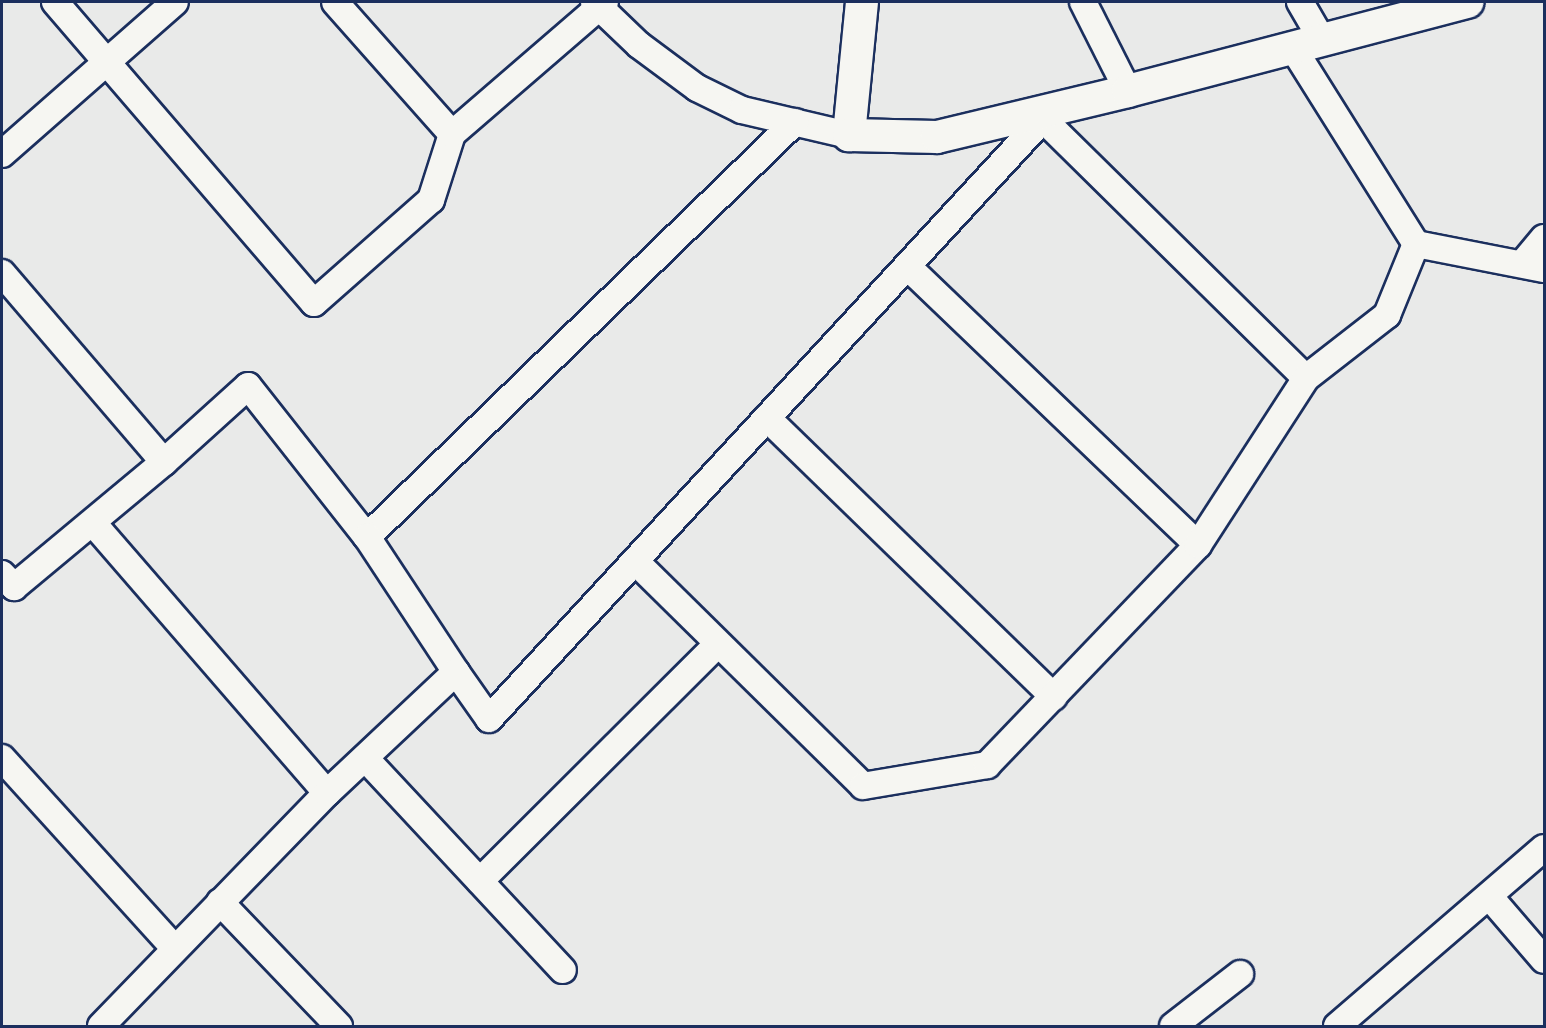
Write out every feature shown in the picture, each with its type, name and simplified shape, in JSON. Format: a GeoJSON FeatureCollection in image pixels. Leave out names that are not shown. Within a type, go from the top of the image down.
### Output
{"type":"FeatureCollection","features":[{"type":"Feature","properties":{"kind":"street"},"geometry":{"type":"LineString","coordinates":[[55,2],[314,303],[431,200],[452,134],[600,3],[639,45],[697,88],[742,110],[849,135],[937,137],[1048,113],[1468,2]]}},
{"type":"Feature","properties":{"kind":"street"},"geometry":{"type":"LineString","coordinates":[[2,154],[175,2]]}},
{"type":"Feature","properties":{"kind":"street"},"geometry":{"type":"LineString","coordinates":[[335,2],[452,134]]}},
{"type":"Feature","properties":{"kind":"street"},"geometry":{"type":"LineString","coordinates":[[849,135],[862,2]]}},
{"type":"Feature","properties":{"kind":"street"},"geometry":{"type":"LineString","coordinates":[[1083,2],[1128,91]]}},
{"type":"Feature","properties":{"kind":"street"},"geometry":{"type":"LineString","coordinates":[[1300,2],[1307,44],[1416,244]]}},
{"type":"Feature","properties":{"kind":"street"},"geometry":{"type":"LineString","coordinates":[[2,574],[14,587],[164,462],[248,386],[367,537],[489,720],[1048,113]]}},
{"type":"Feature","properties":{"kind":"street"},"geometry":{"type":"LineString","coordinates":[[1048,113],[1306,378]]}},
{"type":"Feature","properties":{"kind":"street"},"geometry":{"type":"LineString","coordinates":[[367,537],[795,122]]}},
{"type":"Feature","properties":{"kind":"street"},"geometry":{"type":"LineString","coordinates":[[1416,244],[1533,267],[1545,238]]}},
{"type":"Feature","properties":{"kind":"street"},"geometry":{"type":"LineString","coordinates":[[635,561],[863,786],[987,765],[1198,545],[1306,378],[1387,315],[1416,244]]}},
{"type":"Feature","properties":{"kind":"street"},"geometry":{"type":"LineString","coordinates":[[907,266],[1198,545]]}},
{"type":"Feature","properties":{"kind":"street"},"geometry":{"type":"LineString","coordinates":[[2,273],[164,462]]}},
{"type":"Feature","properties":{"kind":"street"},"geometry":{"type":"LineString","coordinates":[[767,418],[1054,697]]}},
{"type":"Feature","properties":{"kind":"street"},"geometry":{"type":"LineString","coordinates":[[93,522],[327,793]]}},
{"type":"Feature","properties":{"kind":"street"},"geometry":{"type":"LineString","coordinates":[[480,880],[718,644]]}},
{"type":"Feature","properties":{"kind":"street"},"geometry":{"type":"LineString","coordinates":[[101,1026],[174,948],[327,793],[456,672]]}},
{"type":"Feature","properties":{"kind":"street"},"geometry":{"type":"LineString","coordinates":[[2,758],[174,948]]}},
{"type":"Feature","properties":{"kind":"street"},"geometry":{"type":"LineString","coordinates":[[365,758],[563,970]]}},
{"type":"Feature","properties":{"kind":"street"},"geometry":{"type":"LineString","coordinates":[[1337,1026],[1545,848]]}},
{"type":"Feature","properties":{"kind":"street"},"geometry":{"type":"LineString","coordinates":[[1489,896],[1545,960]]}},
{"type":"Feature","properties":{"kind":"street"},"geometry":{"type":"LineString","coordinates":[[220,902],[339,1026]]}},
{"type":"Feature","properties":{"kind":"street"},"geometry":{"type":"LineString","coordinates":[[1173,1026],[1240,974]]}}]}
